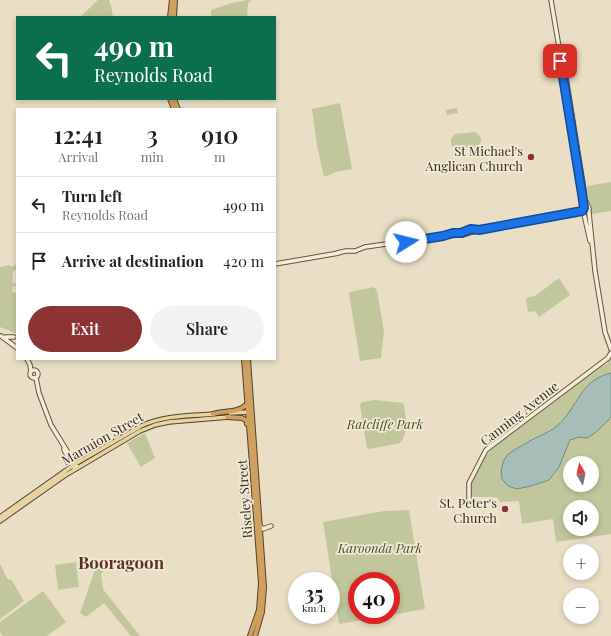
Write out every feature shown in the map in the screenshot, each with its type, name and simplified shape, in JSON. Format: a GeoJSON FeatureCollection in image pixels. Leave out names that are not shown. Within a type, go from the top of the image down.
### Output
{"type":"FeatureCollection","features":[{"type":"Feature","properties":{"kind":"highway"},"geometry":{"type":"LineString","coordinates":[[172,0],[175,10],[174,16]]}},
{"type":"Feature","properties":{"kind":"highway"},"geometry":{"type":"LineString","coordinates":[[170,16],[174,3]]}},
{"type":"Feature","properties":{"kind":"highway","name":"Riseley Street"},"geometry":{"type":"LineString","coordinates":[[244,360],[247,404],[250,414],[261,528],[264,600],[260,621],[255,636]]}},
{"type":"Feature","properties":{"kind":"highway","name":"Riseley Street"},"geometry":{"type":"LineString","coordinates":[[248,360],[250,441],[261,595],[259,610],[250,636]]}},
{"type":"Feature","properties":{"kind":"highway"},"geometry":{"type":"LineString","coordinates":[[213,414],[240,410],[247,404]]}},
{"type":"Feature","properties":{"kind":"highway"},"geometry":{"type":"LineString","coordinates":[[228,417],[239,417],[247,421],[248,437],[250,441]]}},
{"type":"Feature","properties":{"kind":"main road","name":"Marmion Street"},"geometry":{"type":"LineString","coordinates":[[0,517],[75,466],[150,422],[168,418],[213,414],[250,414]]}},
{"type":"Feature","properties":{"kind":"main road","name":"Marmion Street"},"geometry":{"type":"LineString","coordinates":[[0,521],[75,466],[132,435],[155,425],[178,421],[250,414]]}},
{"type":"Feature","properties":{"kind":"street"},"geometry":{"type":"LineString","coordinates":[[552,0],[563,65],[567,69],[563,72]]}},
{"type":"Feature","properties":{"kind":"street"},"geometry":{"type":"LineString","coordinates":[[563,65],[559,69],[563,72],[570,109],[605,332],[611,349]]}},
{"type":"Feature","properties":{"kind":"street"},"geometry":{"type":"LineString","coordinates":[[276,264],[337,253],[355,253],[369,248],[453,233],[463,233],[471,229],[479,230],[585,212]]}},
{"type":"Feature","properties":{"kind":"street"},"geometry":{"type":"LineString","coordinates":[[2,336],[14,337]]}},
{"type":"Feature","properties":{"kind":"street"},"geometry":{"type":"LineString","coordinates":[[2,336],[16,346]]}},
{"type":"Feature","properties":{"kind":"street","name":"Canning Avenue"},"geometry":{"type":"LineString","coordinates":[[469,502],[469,483],[486,450],[609,357],[611,353]]}},
{"type":"Feature","properties":{"kind":"street"},"geometry":{"type":"LineString","coordinates":[[28,360],[31,376],[35,378],[48,416],[64,450],[75,466]]}},
{"type":"Feature","properties":{"kind":"street"},"geometry":{"type":"LineString","coordinates":[[29,360],[38,373],[35,378]]}},
{"type":"Feature","properties":{"kind":"street"},"geometry":{"type":"LineString","coordinates":[[31,372],[36,371]]}},
{"type":"Feature","properties":{"kind":"street"},"geometry":{"type":"LineString","coordinates":[[256,522],[261,528],[258,530],[259,539],[257,542]]}},
{"type":"Feature","properties":{"kind":"green space"},"geometry":{"type":"Polygon","coordinates":[[[98,0],[109,0],[113,16],[81,16],[98,0]]]}},
{"type":"Feature","properties":{"kind":"green space"},"geometry":{"type":"Polygon","coordinates":[[[248,0],[252,1],[248,3],[247,16],[211,16],[211,10],[232,3],[248,0]]]}},
{"type":"Feature","properties":{"kind":"green space"},"geometry":{"type":"Polygon","coordinates":[[[340,103],[352,169],[336,172],[324,177],[317,146],[312,109],[340,103]]]}},
{"type":"Feature","properties":{"kind":"green space"},"geometry":{"type":"Polygon","coordinates":[[[457,108],[458,113],[447,115],[446,110],[457,108]]]}},
{"type":"Feature","properties":{"kind":"green space"},"geometry":{"type":"Polygon","coordinates":[[[475,132],[479,135],[481,140],[475,147],[458,149],[451,145],[451,139],[455,134],[475,132]]]}},
{"type":"Feature","properties":{"kind":"green space"},"geometry":{"type":"Polygon","coordinates":[[[611,182],[611,211],[591,214],[592,211],[587,193],[587,186],[611,182]]]}},
{"type":"Feature","properties":{"kind":"green space"},"geometry":{"type":"Polygon","coordinates":[[[16,265],[16,270],[13,271],[12,283],[16,284],[16,286],[13,286],[12,292],[16,293],[15,333],[0,327],[0,267],[16,265]]]}},
{"type":"Feature","properties":{"kind":"green space"},"geometry":{"type":"Polygon","coordinates":[[[559,278],[570,295],[539,317],[535,311],[528,312],[526,298],[535,296],[559,278]]]}},
{"type":"Feature","properties":{"kind":"green space"},"geometry":{"type":"Polygon","coordinates":[[[374,287],[377,291],[384,332],[381,358],[360,361],[349,293],[374,287]]]}},
{"type":"Feature","properties":{"kind":"green space"},"geometry":{"type":"Polygon","coordinates":[[[611,359],[611,534],[599,536],[599,500],[563,500],[563,536],[597,536],[556,542],[553,519],[522,524],[519,501],[500,502],[494,497],[472,497],[470,491],[473,479],[479,466],[490,450],[600,366],[608,363],[607,361],[611,359]]]}},
{"type":"Feature","properties":{"kind":"green space","name":"Ratcliffe Park"},"geometry":{"type":"Polygon","coordinates":[[[375,400],[403,403],[406,430],[400,443],[370,449],[367,448],[360,405],[362,402],[375,400]]]}},
{"type":"Feature","properties":{"kind":"green space"},"geometry":{"type":"Polygon","coordinates":[[[145,433],[155,458],[141,467],[127,443],[145,433]]]}},
{"type":"Feature","properties":{"kind":"green space","name":"Karoonda Park"},"geometry":{"type":"Polygon","coordinates":[[[409,510],[425,609],[400,613],[400,572],[348,572],[348,622],[340,624],[340,572],[331,572],[323,522],[384,511],[409,510]]]}},
{"type":"Feature","properties":{"kind":"green space"},"geometry":{"type":"Polygon","coordinates":[[[76,562],[79,587],[58,590],[55,565],[76,562]]]}},
{"type":"Feature","properties":{"kind":"green space"},"geometry":{"type":"Polygon","coordinates":[[[0,564],[7,578],[9,580],[11,579],[24,601],[0,619],[0,564]]]}},
{"type":"Feature","properties":{"kind":"green space"},"geometry":{"type":"Polygon","coordinates":[[[97,564],[105,570],[101,574],[103,589],[140,636],[131,636],[104,603],[86,617],[80,613],[97,564]]]}},
{"type":"Feature","properties":{"kind":"green space"},"geometry":{"type":"Polygon","coordinates":[[[43,591],[66,622],[47,636],[3,636],[0,632],[0,622],[43,591]]]}},
{"type":"Feature","properties":{"kind":"water"},"geometry":{"type":"Polygon","coordinates":[[[611,373],[611,417],[609,420],[587,438],[579,437],[570,440],[559,467],[549,480],[517,489],[508,486],[502,479],[501,472],[503,462],[507,455],[555,428],[565,418],[586,388],[592,382],[611,373]]]}},
{"type":"Feature","properties":{"kind":"place","name":"St Michael's Anglican Church"},"geometry":{"type":"Point","coordinates":[531,157]}},
{"type":"Feature","properties":{"kind":"place","name":"St. Peter's Church"},"geometry":{"type":"Point","coordinates":[505,509]}},
{"type":"Feature","properties":{"kind":"district","name":"Booragoon"},"geometry":{"type":"Point","coordinates":[121,562]}},
{"type":"Feature","properties":{"kind":"route"},"geometry":{"type":"LineString","coordinates":[[406,242],[453,233],[461,233],[471,229],[479,230],[562,216],[582,211],[584,208],[583,200],[563,77],[559,69],[560,61]]}}]}
